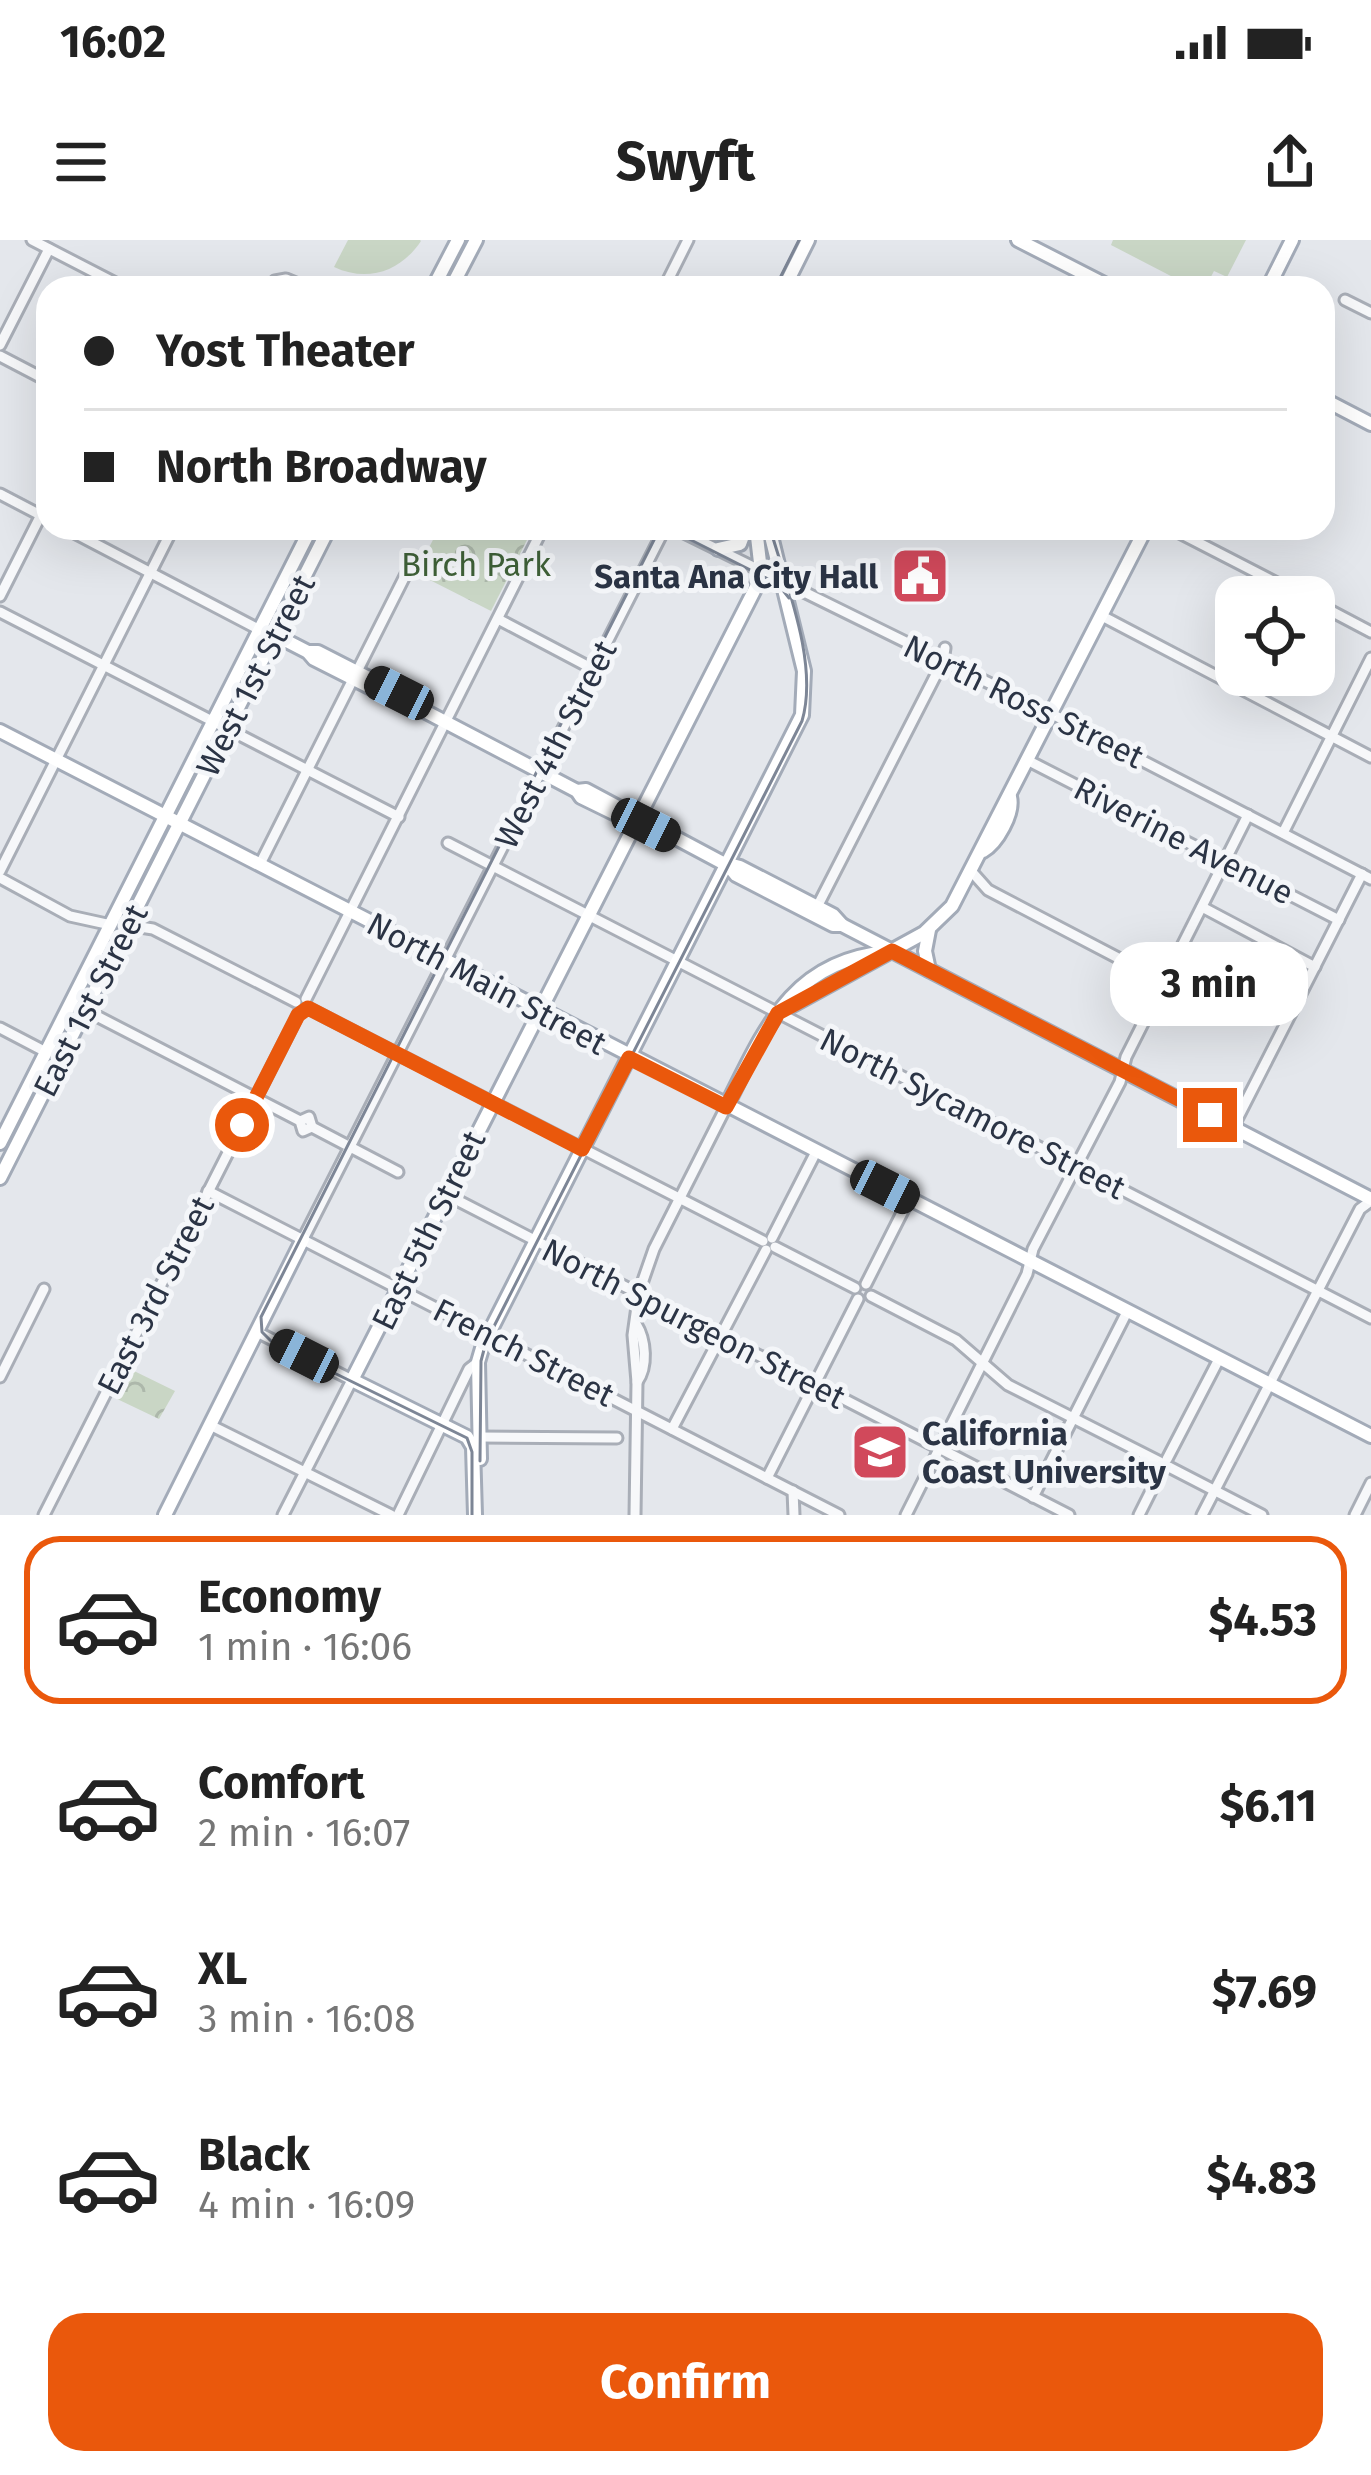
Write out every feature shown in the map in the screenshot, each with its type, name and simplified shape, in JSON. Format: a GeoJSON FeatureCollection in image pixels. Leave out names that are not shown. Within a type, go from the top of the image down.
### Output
{"type":"FeatureCollection","features":[{"type":"Feature","properties":{"kind":"main road"},"geometry":{"type":"LineString","coordinates":[[439,276],[458,240]]}},
{"type":"Feature","properties":{"kind":"main road"},"geometry":{"type":"LineString","coordinates":[[457,276],[476,240]]}},
{"type":"Feature","properties":{"kind":"main road"},"geometry":{"type":"LineString","coordinates":[[790,276],[808,240]]}},
{"type":"Feature","properties":{"kind":"main road"},"geometry":{"type":"LineString","coordinates":[[1018,240],[1042,245],[1092,276]]}},
{"type":"Feature","properties":{"kind":"main road"},"geometry":{"type":"LineString","coordinates":[[1274,276],[1292,240]]}},
{"type":"Feature","properties":{"kind":"main road"},"geometry":{"type":"LineString","coordinates":[[1335,404],[1371,424]]}},
{"type":"Feature","properties":{"kind":"main road","name":"West 1st Street"},"geometry":{"type":"LineString","coordinates":[[180,823],[260,630],[305,540]]}},
{"type":"Feature","properties":{"kind":"main road","name":"West 1st Street"},"geometry":{"type":"LineString","coordinates":[[166,816],[275,635],[323,540]]}},
{"type":"Feature","properties":{"kind":"main road"},"geometry":{"type":"LineString","coordinates":[[718,549],[742,540]]}},
{"type":"Feature","properties":{"kind":"main road"},"geometry":{"type":"LineString","coordinates":[[757,540],[761,571]]}},
{"type":"Feature","properties":{"kind":"main road"},"geometry":{"type":"LineString","coordinates":[[475,1515],[475,1477],[480,1466],[478,1362],[488,1333],[802,716],[805,670],[772,540]]}},
{"type":"Feature","properties":{"kind":"main road"},"geometry":{"type":"LineString","coordinates":[[778,1013],[929,929],[964,888],[1001,805],[1011,801],[1140,540]]}},
{"type":"Feature","properties":{"kind":"main road","name":"East 5th Street"},"geometry":{"type":"LineString","coordinates":[[352,1380],[761,571]]}},
{"type":"Feature","properties":{"kind":"main road"},"geometry":{"type":"LineString","coordinates":[[275,635],[542,772],[581,797],[638,820],[728,866],[756,886],[846,927]]}},
{"type":"Feature","properties":{"kind":"main road","name":"North Main Street"},"geometry":{"type":"LineString","coordinates":[[0,731],[1371,1436]]}},
{"type":"Feature","properties":{"kind":"main road","name":"East 1st Street"},"geometry":{"type":"LineString","coordinates":[[0,1143],[166,816]]}},
{"type":"Feature","properties":{"kind":"main road","name":"East 1st Street"},"geometry":{"type":"LineString","coordinates":[[0,1178],[180,823]]}},
{"type":"Feature","properties":{"kind":"main road"},"geometry":{"type":"LineString","coordinates":[[728,866],[740,867],[818,907],[846,927],[1371,1200]]}},
{"type":"Feature","properties":{"kind":"main road"},"geometry":{"type":"LineString","coordinates":[[846,927],[851,960]]}},
{"type":"Feature","properties":{"kind":"main road"},"geometry":{"type":"LineString","coordinates":[[929,929],[925,951],[929,970]]}},
{"type":"Feature","properties":{"kind":"main road"},"geometry":{"type":"LineString","coordinates":[[726,1107],[783,1001],[807,982],[851,960],[892,951]]}},
{"type":"Feature","properties":{"kind":"main road"},"geometry":{"type":"LineString","coordinates":[[165,1515],[303,1239]]}},
{"type":"Feature","properties":{"kind":"main road"},"geometry":{"type":"LineString","coordinates":[[352,1380],[477,1442]]}},
{"type":"Feature","properties":{"kind":"street"},"geometry":{"type":"LineString","coordinates":[[32,240],[102,276]]}},
{"type":"Feature","properties":{"kind":"street"},"geometry":{"type":"LineString","coordinates":[[670,276],[688,240]]}},
{"type":"Feature","properties":{"kind":"street"},"geometry":{"type":"LineString","coordinates":[[0,345],[49,248]]}},
{"type":"Feature","properties":{"kind":"street"},"geometry":{"type":"LineString","coordinates":[[1345,299],[1371,313]]}},
{"type":"Feature","properties":{"kind":"street"},"geometry":{"type":"LineString","coordinates":[[0,356],[36,374]]}},
{"type":"Feature","properties":{"kind":"street"},"geometry":{"type":"LineString","coordinates":[[0,494],[36,513]]}},
{"type":"Feature","properties":{"kind":"street"},"geometry":{"type":"LineString","coordinates":[[0,596],[36,531]]}},
{"type":"Feature","properties":{"kind":"street"},"geometry":{"type":"LineString","coordinates":[[88,540],[275,635]]}},
{"type":"Feature","properties":{"kind":"street"},"geometry":{"type":"LineString","coordinates":[[167,540],[0,875],[70,916],[152,929],[303,1005],[956,1340],[1008,1384],[1262,1515]]}},
{"type":"Feature","properties":{"kind":"street","name":"East 3rd Street"},"geometry":{"type":"LineString","coordinates":[[44,1515],[537,540]]}},
{"type":"Feature","properties":{"kind":"street","name":"West 4th Street"},"geometry":{"type":"LineString","coordinates":[[303,1239],[659,540]]}},
{"type":"Feature","properties":{"kind":"street","name":"North Ross Street"},"geometry":{"type":"LineString","coordinates":[[699,540],[1367,876]]}},
{"type":"Feature","properties":{"kind":"street"},"geometry":{"type":"LineString","coordinates":[[1193,540],[1263,576]]}},
{"type":"Feature","properties":{"kind":"street"},"geometry":{"type":"LineString","coordinates":[[260,864],[407,572]]}},
{"type":"Feature","properties":{"kind":"street"},"geometry":{"type":"LineString","coordinates":[[0,612],[399,817]]}},
{"type":"Feature","properties":{"kind":"street"},"geometry":{"type":"LineString","coordinates":[[1335,613],[1371,632]]}},
{"type":"Feature","properties":{"kind":"street"},"geometry":{"type":"LineString","coordinates":[[1102,616],[1371,757]]}},
{"type":"Feature","properties":{"kind":"street"},"geometry":{"type":"LineString","coordinates":[[497,619],[593,668]]}},
{"type":"Feature","properties":{"kind":"street"},"geometry":{"type":"LineString","coordinates":[[818,907],[943,661],[945,648]]}},
{"type":"Feature","properties":{"kind":"street"},"geometry":{"type":"LineString","coordinates":[[1283,833],[1371,658]]}},
{"type":"Feature","properties":{"kind":"street","name":"Riverine Avenue"},"geometry":{"type":"LineString","coordinates":[[1028,760],[1339,920]]}},
{"type":"Feature","properties":{"kind":"street"},"geometry":{"type":"LineString","coordinates":[[906,1515],[1248,815]]}},
{"type":"Feature","properties":{"kind":"street","name":"North Sycamore Street"},"geometry":{"type":"LineString","coordinates":[[448,843],[1371,1318]]}},
{"type":"Feature","properties":{"kind":"street"},"geometry":{"type":"LineString","coordinates":[[972,872],[988,890],[1164,982]]}},
{"type":"Feature","properties":{"kind":"street"},"geometry":{"type":"LineString","coordinates":[[1233,1127],[1339,920],[1367,876]]}},
{"type":"Feature","properties":{"kind":"street"},"geometry":{"type":"LineString","coordinates":[[964,888],[988,890]]}},
{"type":"Feature","properties":{"kind":"street","name":"Riverine Avenue"},"geometry":{"type":"LineString","coordinates":[[1202,908],[1315,967]]}},
{"type":"Feature","properties":{"kind":"street"},"geometry":{"type":"LineString","coordinates":[[85,1010],[300,1120],[301,1130],[313,1127],[398,1172]]}},
{"type":"Feature","properties":{"kind":"street"},"geometry":{"type":"LineString","coordinates":[[0,1028],[46,1052]]}},
{"type":"Feature","properties":{"kind":"street"},"geometry":{"type":"LineString","coordinates":[[635,1515],[639,1292],[654,1249],[726,1107]]}},
{"type":"Feature","properties":{"kind":"street"},"geometry":{"type":"LineString","coordinates":[[672,1430],[816,1152]]}},
{"type":"Feature","properties":{"kind":"street","name":"French Street"},"geometry":{"type":"LineString","coordinates":[[208,1192],[839,1515]]}},
{"type":"Feature","properties":{"kind":"street","name":"North Spurgeon Street"},"geometry":{"type":"LineString","coordinates":[[447,1195],[1069,1515]]}},
{"type":"Feature","properties":{"kind":"street"},"geometry":{"type":"LineString","coordinates":[[767,1478],[909,1199]]}},
{"type":"Feature","properties":{"kind":"street"},"geometry":{"type":"LineString","coordinates":[[1202,1515],[1360,1209],[1371,1200]]}},
{"type":"Feature","properties":{"kind":"street"},"geometry":{"type":"LineString","coordinates":[[0,1377],[44,1289]]}},
{"type":"Feature","properties":{"kind":"street"},"geometry":{"type":"LineString","coordinates":[[1033,1497],[1127,1312]]}},
{"type":"Feature","properties":{"kind":"street"},"geometry":{"type":"LineString","coordinates":[[256,1332],[352,1380]]}},
{"type":"Feature","properties":{"kind":"street"},"geometry":{"type":"LineString","coordinates":[[1139,1515],[1219,1359]]}},
{"type":"Feature","properties":{"kind":"street"},"geometry":{"type":"LineString","coordinates":[[210,1425],[395,1515],[469,1369],[478,1362]]}},
{"type":"Feature","properties":{"kind":"street","name":"East 5th Street"},"geometry":{"type":"LineString","coordinates":[[284,1515],[352,1380]]}},
{"type":"Feature","properties":{"kind":"street"},"geometry":{"type":"LineString","coordinates":[[477,1442],[617,1438]]}},
{"type":"Feature","properties":{"kind":"street"},"geometry":{"type":"LineString","coordinates":[[1355,1515],[1371,1483]]}},
{"type":"Feature","properties":{"kind":"street"},"geometry":{"type":"LineString","coordinates":[[793,1491],[794,1515]]}},
{"type":"Feature","properties":{"kind":"green space"},"geometry":{"type":"Polygon","coordinates":[[[348,240],[421,241],[394,267],[359,274],[334,267],[348,240]]]}},
{"type":"Feature","properties":{"kind":"green space"},"geometry":{"type":"Polygon","coordinates":[[[1113,240],[1246,240],[1228,276],[1214,271],[1211,276],[1171,276],[1111,245],[1113,240]]]}},
{"type":"Feature","properties":{"kind":"green space","name":"Birch Park"},"geometry":{"type":"Polygon","coordinates":[[[433,540],[527,540],[491,611],[416,573],[433,540]]]}},
{"type":"Feature","properties":{"kind":"green space"},"geometry":{"type":"Polygon","coordinates":[[[130,1369],[175,1391],[159,1419],[115,1398],[130,1369]]]}},
{"type":"Feature","properties":{"kind":"tram line"},"geometry":{"type":"LineString","coordinates":[[781,276],[799,240]]}},
{"type":"Feature","properties":{"kind":"tram line"},"geometry":{"type":"LineString","coordinates":[[472,1515],[472,1452],[467,1438],[273,1343],[262,1332],[261,1317],[654,540]]}},
{"type":"Feature","properties":{"kind":"tram line"},"geometry":{"type":"LineString","coordinates":[[691,540],[778,584],[789,598]]}},
{"type":"Feature","properties":{"kind":"tram line"},"geometry":{"type":"LineString","coordinates":[[480,1461],[481,1361],[486,1342],[802,721],[804,650],[774,540]]}},
{"type":"Feature","properties":{"kind":"place","name":"Santa Ana City Hall"},"geometry":{"type":"Point","coordinates":[920,576]}},
{"type":"Feature","properties":{"kind":"place","name":"California Coast University"},"geometry":{"type":"Point","coordinates":[880,1452]}},
{"type":"Feature","properties":{"kind":"route"},"geometry":{"type":"LineString","coordinates":[[242,1125],[300,1011],[308,1008],[582,1149],[629,1058],[726,1107],[778,1013],[892,951],[1210,1115]]}}]}
